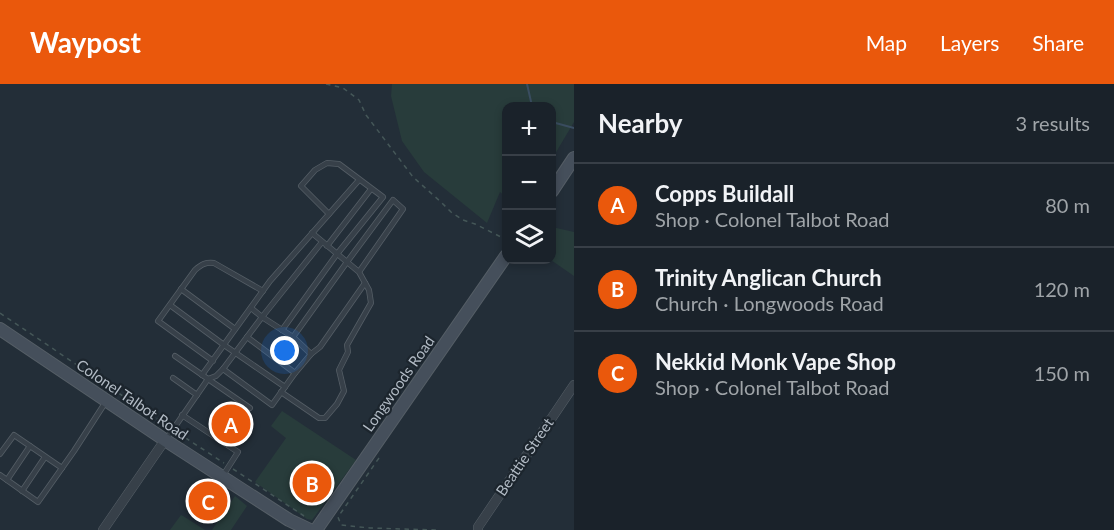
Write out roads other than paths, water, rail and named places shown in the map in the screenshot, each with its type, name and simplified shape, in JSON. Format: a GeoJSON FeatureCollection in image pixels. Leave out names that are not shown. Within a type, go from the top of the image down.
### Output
{"type":"FeatureCollection","features":[{"type":"Feature","properties":{"kind":"main road"},"geometry":{"type":"LineString","coordinates":[[556,185],[574,158]]}},
{"type":"Feature","properties":{"kind":"main road","name":"Longwoods Road"},"geometry":{"type":"LineString","coordinates":[[316,530],[502,263]]}},
{"type":"Feature","properties":{"kind":"main road","name":"Colonel Talbot Road"},"geometry":{"type":"LineString","coordinates":[[0,329],[165,440],[225,472],[289,520],[310,530]]}},
{"type":"Feature","properties":{"kind":"street","name":"Beattie Street"},"geometry":{"type":"LineString","coordinates":[[478,530],[574,385]]}},
{"type":"Feature","properties":{"kind":"street"},"geometry":{"type":"LineString","coordinates":[[103,530],[165,440]]}},
{"type":"Feature","properties":{"kind":"lane"},"geometry":{"type":"LineString","coordinates":[[282,330],[382,197],[339,164],[327,163],[315,170],[301,186],[329,214]]}},
{"type":"Feature","properties":{"kind":"lane"},"geometry":{"type":"LineString","coordinates":[[202,375],[263,291],[359,180]]}},
{"type":"Feature","properties":{"kind":"lane"},"geometry":{"type":"LineString","coordinates":[[327,246],[371,189]]}},
{"type":"Feature","properties":{"kind":"lane"},"geometry":{"type":"LineString","coordinates":[[293,337],[393,200],[403,209],[359,272]]}},
{"type":"Feature","properties":{"kind":"lane"},"geometry":{"type":"LineString","coordinates":[[281,392],[319,418],[325,418],[344,391],[339,370],[348,352],[347,345],[371,303],[369,290],[359,272],[312,233]]}},
{"type":"Feature","properties":{"kind":"lane"},"geometry":{"type":"LineString","coordinates":[[165,440],[208,379],[216,376],[223,369],[322,242]]}},
{"type":"Feature","properties":{"kind":"lane"},"geometry":{"type":"LineString","coordinates":[[213,361],[158,321],[195,270],[208,262],[214,262],[263,291]]}},
{"type":"Feature","properties":{"kind":"lane"},"geometry":{"type":"LineString","coordinates":[[223,369],[272,405],[295,373],[320,347],[365,283]]}},
{"type":"Feature","properties":{"kind":"lane"},"geometry":{"type":"LineString","coordinates":[[181,289],[235,329]]}},
{"type":"Feature","properties":{"kind":"lane"},"geometry":{"type":"LineString","coordinates":[[170,305],[285,387]]}},
{"type":"Feature","properties":{"kind":"lane"},"geometry":{"type":"LineString","coordinates":[[250,308],[293,337],[311,354]]}},
{"type":"Feature","properties":{"kind":"lane"},"geometry":{"type":"LineString","coordinates":[[247,337],[295,373]]}},
{"type":"Feature","properties":{"kind":"lane"},"geometry":{"type":"LineString","coordinates":[[175,356],[250,408]]}},
{"type":"Feature","properties":{"kind":"lane"},"geometry":{"type":"LineString","coordinates":[[173,378],[197,395]]}},
{"type":"Feature","properties":{"kind":"lane"},"geometry":{"type":"LineString","coordinates":[[0,475],[38,502],[106,400]]}},
{"type":"Feature","properties":{"kind":"lane"},"geometry":{"type":"LineString","coordinates":[[182,415],[238,452],[225,472]]}},
{"type":"Feature","properties":{"kind":"lane"},"geometry":{"type":"LineString","coordinates":[[0,454],[14,435],[62,468]]}},
{"type":"Feature","properties":{"kind":"lane"},"geometry":{"type":"LineString","coordinates":[[7,480],[30,446]]}},
{"type":"Feature","properties":{"kind":"lane"},"geometry":{"type":"LineString","coordinates":[[22,490],[45,457]]}},
{"type":"Feature","properties":{"kind":"waterway"},"geometry":{"type":"LineString","coordinates":[[527,84],[531,102]]}},
{"type":"Feature","properties":{"kind":"waterway"},"geometry":{"type":"LineString","coordinates":[[556,123],[574,128]]}},
{"type":"Feature","properties":{"kind":"place","name":"Copps Buildall"},"geometry":{"type":"Point","coordinates":[231,424]}},
{"type":"Feature","properties":{"kind":"place","name":"Trinity Anglican Church"},"geometry":{"type":"Point","coordinates":[312,483]}},
{"type":"Feature","properties":{"kind":"place","name":"Nekkid Monk Vape Shop"},"geometry":{"type":"Point","coordinates":[208,501]}}]}
